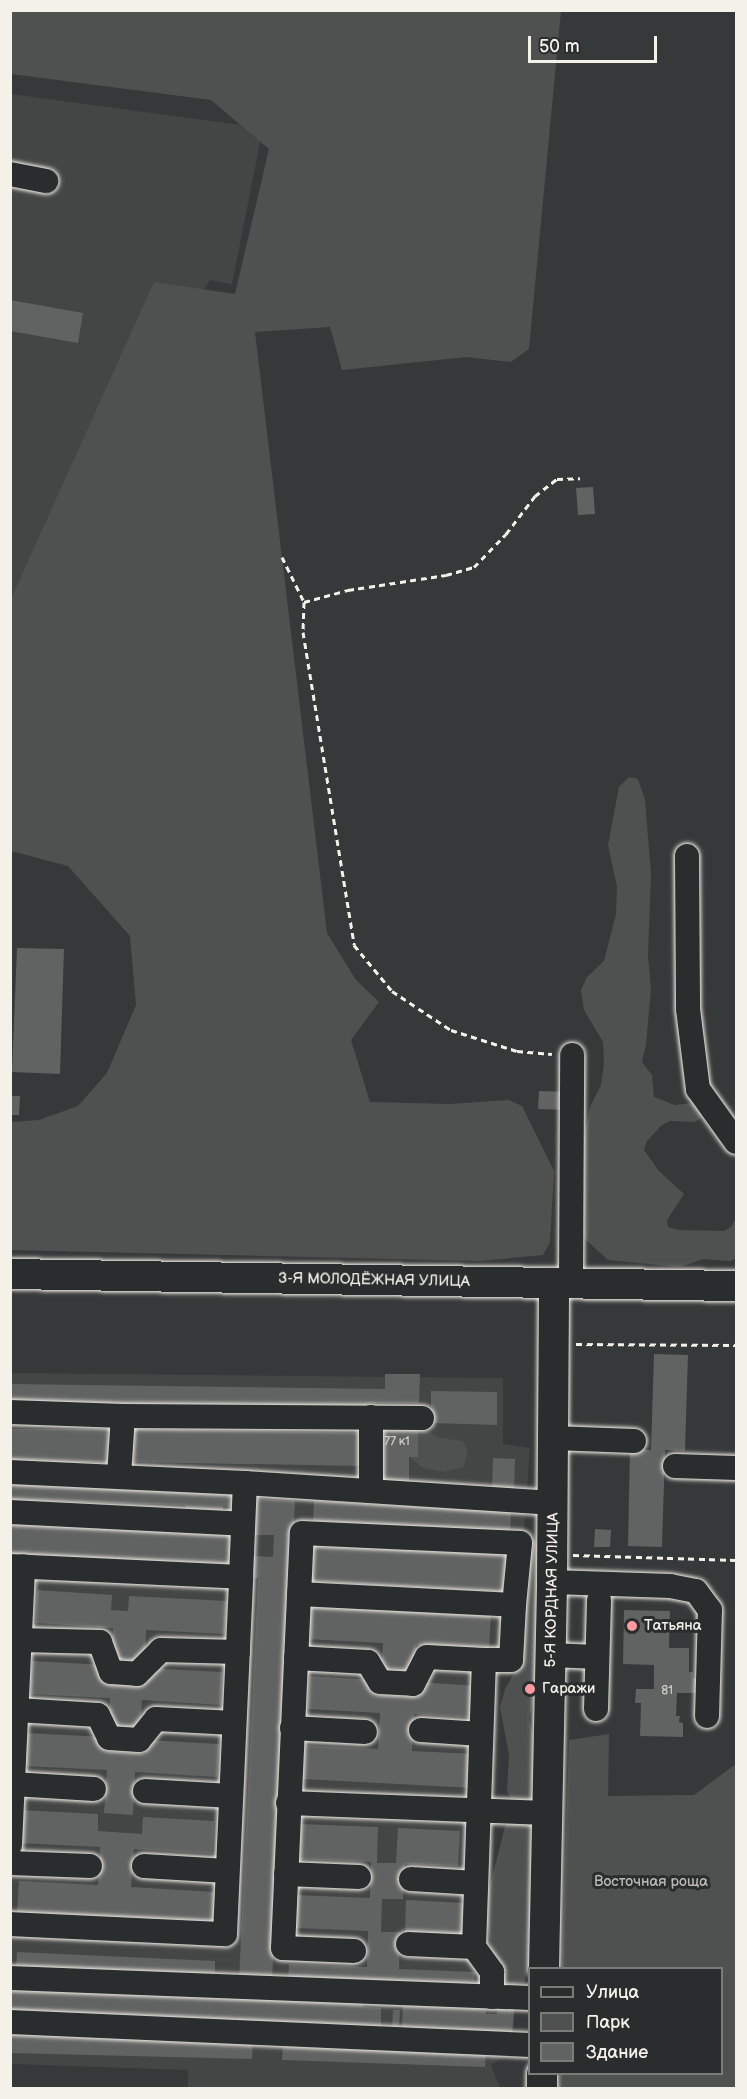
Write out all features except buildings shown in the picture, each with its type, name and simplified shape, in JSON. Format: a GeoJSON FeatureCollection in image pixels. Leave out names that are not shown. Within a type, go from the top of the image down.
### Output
{"type":"FeatureCollection","features":[{"type":"Feature","properties":{"kind":"main road","name":"3-Я МОЛОДЁЖНАЯ УЛИЦА"},"geometry":{"type":"LineString","coordinates":[[10,1275],[736,1286]]}},
{"type":"Feature","properties":{"kind":"main road","name":"5-Я КОРДНАЯ УЛИЦА"},"geometry":{"type":"LineString","coordinates":[[544,1967],[551,1655],[554,1344],[563,1283]]}},
{"type":"Feature","properties":{"kind":"lane"},"geometry":{"type":"LineString","coordinates":[[10,174],[46,181]]}},
{"type":"Feature","properties":{"kind":"lane"},"geometry":{"type":"LineString","coordinates":[[687,856],[688,1009],[698,1089],[736,1142]]}},
{"type":"Feature","properties":{"kind":"lane"},"geometry":{"type":"LineString","coordinates":[[563,1283],[572,1056]]}},
{"type":"Feature","properties":{"kind":"lane"},"geometry":{"type":"LineString","coordinates":[[10,1413],[422,1418]]}},
{"type":"Feature","properties":{"kind":"lane"},"geometry":{"type":"LineString","coordinates":[[119,1476],[123,1416]]}},
{"type":"Feature","properties":{"kind":"lane"},"geometry":{"type":"LineString","coordinates":[[371,1417],[371,1491]]}},
{"type":"Feature","properties":{"kind":"lane"},"geometry":{"type":"LineString","coordinates":[[553,1438],[634,1441]]}},
{"type":"Feature","properties":{"kind":"lane"},"geometry":{"type":"LineString","coordinates":[[675,1466],[736,1468]]}},
{"type":"Feature","properties":{"kind":"lane"},"geometry":{"type":"LineString","coordinates":[[10,1472],[119,1476],[553,1503]]}},
{"type":"Feature","properties":{"kind":"lane"},"geometry":{"type":"LineString","coordinates":[[10,1924],[225,1934],[245,1484]]}},
{"type":"Feature","properties":{"kind":"lane"},"geometry":{"type":"LineString","coordinates":[[10,1512],[243,1524]]}},
{"type":"Feature","properties":{"kind":"lane"},"geometry":{"type":"LineString","coordinates":[[296,1658],[368,1662],[380,1682],[413,1684],[427,1658],[511,1660],[520,1543],[302,1533],[288,1803],[283,1948],[354,1951]]}},
{"type":"Feature","properties":{"kind":"lane"},"geometry":{"type":"LineString","coordinates":[[10,1845],[20,1640],[17,1566],[241,1577]]}},
{"type":"Feature","properties":{"kind":"lane"},"geometry":{"type":"LineString","coordinates":[[552,1568],[696,1591],[710,1610],[707,1716]]}},
{"type":"Feature","properties":{"kind":"lane"},"geometry":{"type":"LineString","coordinates":[[299,1594],[514,1605]]}},
{"type":"Feature","properties":{"kind":"lane"},"geometry":{"type":"LineString","coordinates":[[596,1709],[598,1600]]}},
{"type":"Feature","properties":{"kind":"lane"},"geometry":{"type":"LineString","coordinates":[[20,1640],[100,1642],[111,1672],[137,1674],[161,1650],[238,1652]]}},
{"type":"Feature","properties":{"kind":"lane"},"geometry":{"type":"LineString","coordinates":[[551,1655],[597,1657]]}},
{"type":"Feature","properties":{"kind":"lane"},"geometry":{"type":"LineString","coordinates":[[484,1660],[474,1947],[492,1971],[492,1997]]}},
{"type":"Feature","properties":{"kind":"lane"},"geometry":{"type":"LineString","coordinates":[[17,1710],[98,1715],[109,1738],[139,1740],[156,1719],[234,1723]]}},
{"type":"Feature","properties":{"kind":"lane"},"geometry":{"type":"LineString","coordinates":[[292,1728],[365,1732]]}},
{"type":"Feature","properties":{"kind":"lane"},"geometry":{"type":"LineString","coordinates":[[421,1730],[481,1734]]}},
{"type":"Feature","properties":{"kind":"lane"},"geometry":{"type":"LineString","coordinates":[[13,1784],[94,1789]]}},
{"type":"Feature","properties":{"kind":"lane"},"geometry":{"type":"LineString","coordinates":[[145,1791],[231,1796]]}},
{"type":"Feature","properties":{"kind":"lane"},"geometry":{"type":"LineString","coordinates":[[288,1803],[547,1813]]}},
{"type":"Feature","properties":{"kind":"lane"},"geometry":{"type":"LineString","coordinates":[[10,1863],[90,1866]]}},
{"type":"Feature","properties":{"kind":"lane"},"geometry":{"type":"LineString","coordinates":[[144,1866],[227,1871]]}},
{"type":"Feature","properties":{"kind":"lane"},"geometry":{"type":"LineString","coordinates":[[286,1874],[359,1877]]}},
{"type":"Feature","properties":{"kind":"lane"},"geometry":{"type":"LineString","coordinates":[[411,1879],[476,1883]]}},
{"type":"Feature","properties":{"kind":"lane"},"geometry":{"type":"LineString","coordinates":[[408,1944],[474,1947]]}},
{"type":"Feature","properties":{"kind":"lane"},"geometry":{"type":"LineString","coordinates":[[10,1978],[528,1998]]}},
{"type":"Feature","properties":{"kind":"lane"},"geometry":{"type":"LineString","coordinates":[[10,2022],[528,2045]]}},
{"type":"Feature","properties":{"kind":"path"},"geometry":{"type":"LineString","coordinates":[[304,602],[348,590],[446,575],[474,567],[506,534],[535,496],[557,479],[580,478]]}},
{"type":"Feature","properties":{"kind":"path"},"geometry":{"type":"LineString","coordinates":[[282,557],[304,602],[303,632],[354,945],[392,991],[451,1030],[517,1051],[572,1056]]}},
{"type":"Feature","properties":{"kind":"path"},"geometry":{"type":"LineString","coordinates":[[554,1344],[736,1346]]}},
{"type":"Feature","properties":{"kind":"path"},"geometry":{"type":"LineString","coordinates":[[552,1568],[736,1560]]}},
{"type":"Feature","properties":{"kind":"shaded area"},"geometry":{"type":"Polygon","coordinates":[[[11,94],[263,128],[232,284],[210,280],[143,380],[11,610],[11,94]]]}},
{"type":"Feature","properties":{"kind":"shaded area"},"geometry":{"type":"Polygon","coordinates":[[[11,1373],[503,1378],[503,1444],[530,1448],[515,1650],[496,1651],[483,1956],[517,1983],[512,2051],[491,2065],[500,2088],[188,2088],[188,2070],[11,2064],[11,1373]]]}},
{"type":"Feature","properties":{"kind":"green space"},"geometry":{"type":"Polygon","coordinates":[[[11,10],[561,11],[529,349],[511,362],[467,357],[342,370],[330,327],[255,332],[327,933],[356,980],[379,1002],[351,1040],[370,1102],[449,1104],[509,1100],[522,1106],[554,1171],[550,1242],[543,1255],[480,1261],[11,1250],[11,1122],[39,1120],[78,1106],[107,1073],[136,1005],[130,936],[68,866],[11,851],[11,599],[154,282],[235,294],[269,149],[211,100],[11,74],[11,10]]]}},
{"type":"Feature","properties":{"kind":"green space"},"geometry":{"type":"Polygon","coordinates":[[[629,777],[638,779],[645,800],[651,874],[648,955],[651,989],[646,1045],[642,1062],[652,1075],[654,1097],[675,1105],[693,1103],[701,1112],[700,1119],[694,1122],[670,1121],[662,1125],[647,1141],[644,1150],[659,1171],[684,1194],[667,1220],[668,1227],[679,1230],[724,1231],[731,1227],[736,1218],[736,1259],[730,1261],[704,1259],[680,1267],[608,1260],[585,1239],[580,1219],[584,1164],[582,1146],[590,1107],[601,1085],[604,1064],[603,1042],[584,1010],[581,990],[587,977],[604,961],[616,914],[617,887],[608,845],[619,787],[629,777]]]}},
{"type":"Feature","properties":{"kind":"green space"},"geometry":{"type":"Polygon","coordinates":[[[418,1426],[440,1438],[463,1441],[468,1452],[463,1467],[443,1472],[423,1468],[409,1457],[418,1457],[418,1426]]]}},
{"type":"Feature","properties":{"kind":"green space"},"geometry":{"type":"Polygon","coordinates":[[[529,1536],[535,1541],[546,1563],[548,1639],[529,1719],[538,1751],[535,1797],[531,1807],[514,1805],[507,1791],[509,1755],[500,1707],[505,1689],[517,1668],[529,1536]]]}},
{"type":"Feature","properties":{"kind":"green space","name":"Восточная роща"},"geometry":{"type":"Polygon","coordinates":[[[609,1734],[608,1796],[694,1795],[736,1764],[736,2088],[559,2088],[560,2075],[723,2075],[723,1967],[562,1967],[569,1740],[609,1734]]]}},
{"type":"Feature","properties":{"kind":"green space"},"geometry":{"type":"Polygon","coordinates":[[[514,1818],[537,1822],[535,1947],[524,1983],[509,1984],[499,1976],[493,1961],[485,1906],[505,1826],[514,1818]]]}},
{"type":"Feature","properties":{"kind":"place","name":"Татьяна"},"geometry":{"type":"Point","coordinates":[632,1626]}},
{"type":"Feature","properties":{"kind":"place","name":"Гаражи"},"geometry":{"type":"Point","coordinates":[530,1689]}}]}
